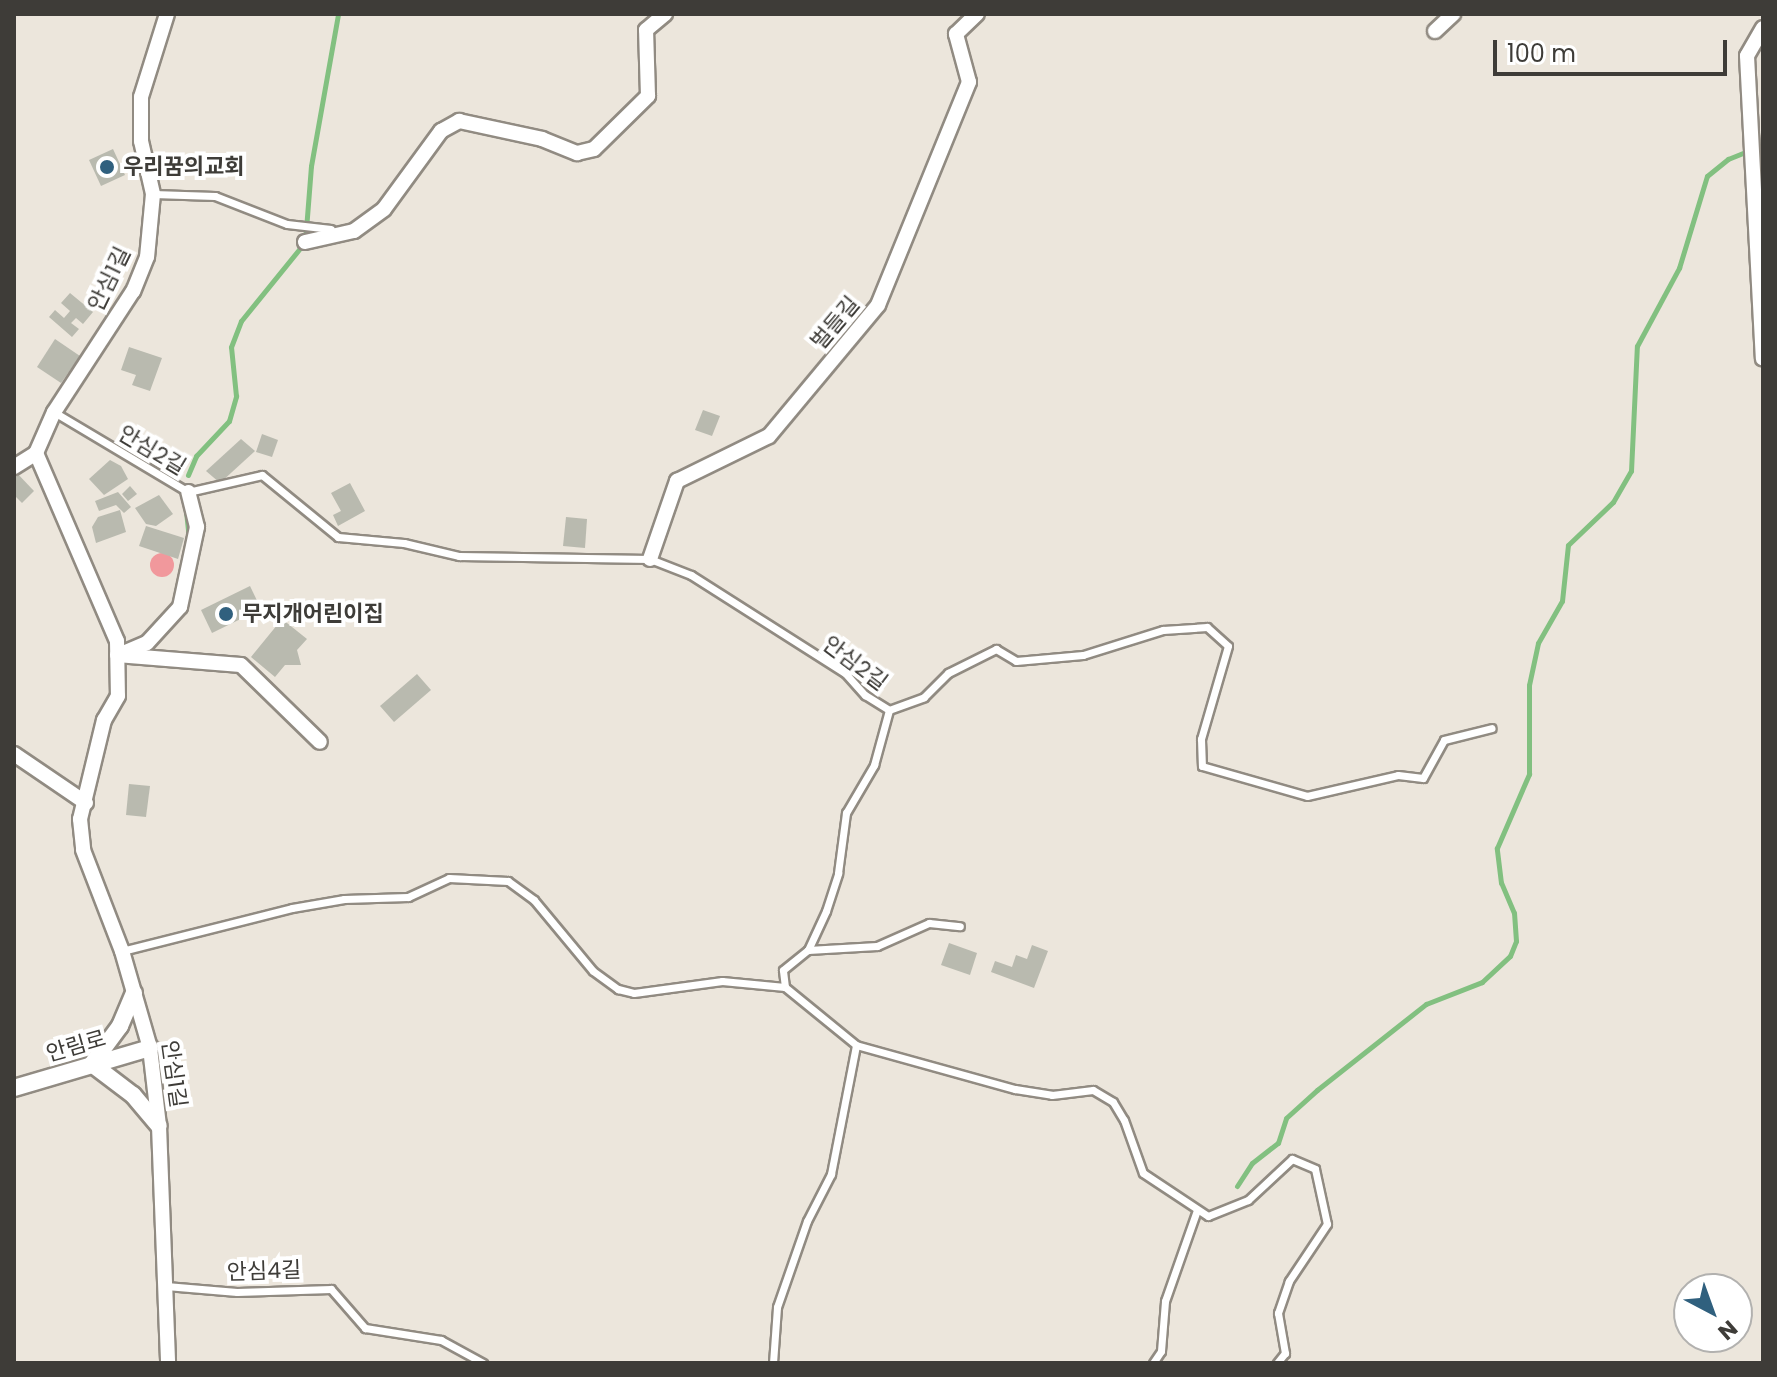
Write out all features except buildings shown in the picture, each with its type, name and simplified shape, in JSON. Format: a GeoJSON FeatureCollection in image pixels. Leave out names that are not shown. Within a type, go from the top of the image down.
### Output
{"type":"FeatureCollection","features":[{"type":"Feature","properties":{"kind":"street","name":"안심1길"},"geometry":{"type":"LineString","coordinates":[[167,14],[141,97],[141,141],[153,194],[147,257],[133,291],[54,412],[36,453],[47,488],[98,591],[117,655],[118,696],[104,720],[80,819],[83,850],[122,951],[150,1048],[159,1126],[168,1363]]}},
{"type":"Feature","properties":{"kind":"street"},"geometry":{"type":"LineString","coordinates":[[305,242],[354,231],[384,209],[441,131],[459,121],[542,139],[577,153],[594,149],[648,96],[646,30],[665,14]]}},
{"type":"Feature","properties":{"kind":"street","name":"벌들길"},"geometry":{"type":"LineString","coordinates":[[650,559],[677,481],[769,436],[878,305],[969,82],[956,34],[977,14]]}},
{"type":"Feature","properties":{"kind":"street"},"geometry":{"type":"LineString","coordinates":[[1435,31],[1453,14]]}},
{"type":"Feature","properties":{"kind":"street"},"geometry":{"type":"LineString","coordinates":[[1763,28],[1747,56],[1755,160],[1755,278],[1763,359]]}},
{"type":"Feature","properties":{"kind":"street"},"geometry":{"type":"LineString","coordinates":[[14,467],[36,453]]}},
{"type":"Feature","properties":{"kind":"street"},"geometry":{"type":"LineString","coordinates":[[117,655],[147,643],[180,607],[197,527],[188,492]]}},
{"type":"Feature","properties":{"kind":"street"},"geometry":{"type":"LineString","coordinates":[[117,655],[241,665],[320,742]]}},
{"type":"Feature","properties":{"kind":"street"},"geometry":{"type":"LineString","coordinates":[[14,754],[86,803]]}},
{"type":"Feature","properties":{"kind":"street"},"geometry":{"type":"LineString","coordinates":[[134,993],[120,1026],[92,1064],[133,1095],[159,1126]]}},
{"type":"Feature","properties":{"kind":"street","name":"안림로"},"geometry":{"type":"LineString","coordinates":[[14,1088],[150,1048]]}},
{"type":"Feature","properties":{"kind":"lane"},"geometry":{"type":"LineString","coordinates":[[153,194],[215,196],[287,224],[331,229]]}},
{"type":"Feature","properties":{"kind":"lane","name":"안심2길"},"geometry":{"type":"LineString","coordinates":[[54,412],[188,492],[262,475],[338,537],[404,543],[459,556],[650,559],[704,583],[845,673],[865,695],[889,710],[924,697],[948,673],[996,649],[1016,661],[1083,655],[1163,630],[1207,627],[1228,646],[1201,739],[1202,766],[1307,796],[1398,775],[1423,778],[1444,740],[1492,728]]}},
{"type":"Feature","properties":{"kind":"lane"},"geometry":{"type":"LineString","coordinates":[[785,987],[783,970],[808,950],[838,873],[846,813],[874,765],[889,710]]}},
{"type":"Feature","properties":{"kind":"lane"},"geometry":{"type":"LineString","coordinates":[[122,951],[292,908],[344,899],[408,897],[449,878],[508,881],[534,900],[593,971],[618,989],[634,993],[722,981],[785,987],[856,1045],[1015,1089],[1052,1095],[1093,1090],[1113,1102],[1124,1120],[1143,1173],[1208,1216],[1248,1200],[1292,1159],[1315,1169],[1327,1224],[1289,1281],[1278,1313],[1285,1353],[1277,1363]]}},
{"type":"Feature","properties":{"kind":"lane"},"geometry":{"type":"LineString","coordinates":[[808,950],[877,946],[929,923],[960,926]]}},
{"type":"Feature","properties":{"kind":"lane"},"geometry":{"type":"LineString","coordinates":[[773,1363],[777,1307],[807,1221],[831,1174],[856,1045]]}},
{"type":"Feature","properties":{"kind":"lane"},"geometry":{"type":"LineString","coordinates":[[1153,1363],[1161,1351],[1165,1301],[1197,1210]]}},
{"type":"Feature","properties":{"kind":"lane","name":"안심4길"},"geometry":{"type":"LineString","coordinates":[[164,1286],[237,1292],[331,1289],[365,1328],[441,1340],[483,1363]]}},
{"type":"Feature","properties":{"kind":"shaded area"},"geometry":{"type":"Polygon","coordinates":[[[162,553],[170,557],[174,565],[170,573],[162,577],[154,573],[150,565],[154,557],[162,553]]]}},
{"type":"Feature","properties":{"kind":"waterway"},"geometry":{"type":"LineString","coordinates":[[188,475],[196,456],[229,421],[236,396],[231,347],[241,321],[305,242],[311,166],[338,14]]}},
{"type":"Feature","properties":{"kind":"waterway"},"geometry":{"type":"LineString","coordinates":[[1237,1186],[1252,1163],[1278,1143],[1286,1118],[1317,1090],[1426,1004],[1482,982],[1510,956],[1516,941],[1514,913],[1501,883],[1497,848],[1529,774],[1529,685],[1538,643],[1562,601],[1568,545],[1613,502],[1631,471],[1637,346],[1679,268],[1707,176],[1728,159],[1763,145]]}},
{"type":"Feature","properties":{"kind":"waterway"},"geometry":{"type":"LineString","coordinates":[[186,511],[189,541]]}},
{"type":"Feature","properties":{"kind":"place","name":"우리꿈의교회"},"geometry":{"type":"Point","coordinates":[107,167]}},
{"type":"Feature","properties":{"kind":"place","name":"무지개어린이집"},"geometry":{"type":"Point","coordinates":[226,614]}}]}
